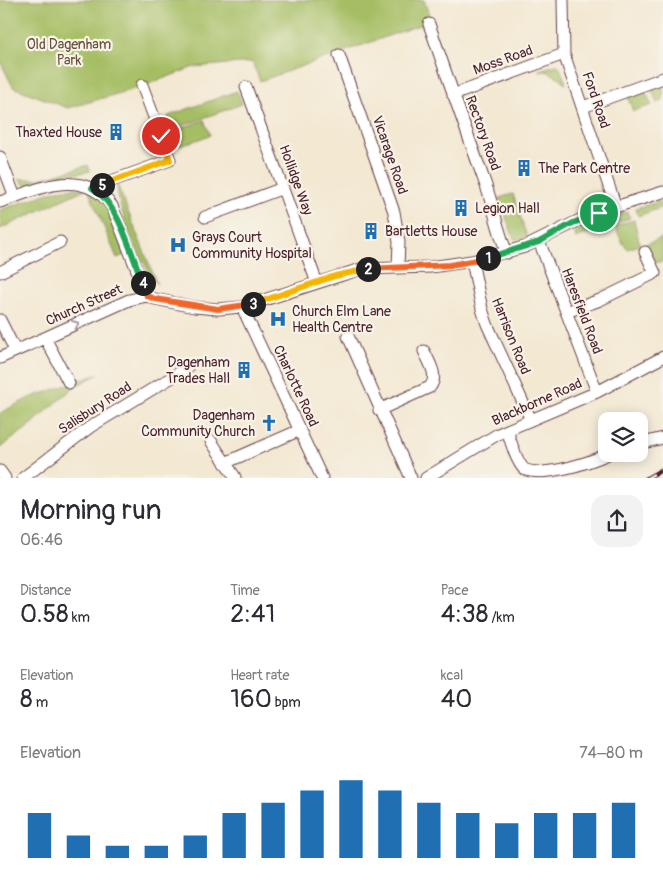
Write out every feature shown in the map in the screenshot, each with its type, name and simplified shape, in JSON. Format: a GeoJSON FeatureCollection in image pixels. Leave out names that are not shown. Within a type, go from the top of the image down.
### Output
{"type":"FeatureCollection","features":[{"type":"Feature","properties":{"kind":"street","name":"Ford Road"},"geometry":{"type":"LineString","coordinates":[[563,0],[564,54],[616,207]]}},
{"type":"Feature","properties":{"kind":"street","name":"Rectory Road"},"geometry":{"type":"LineString","coordinates":[[429,24],[485,182],[498,231],[507,253]]}},
{"type":"Feature","properties":{"kind":"street","name":"Moss Road"},"geometry":{"type":"LineString","coordinates":[[453,95],[564,54]]}},
{"type":"Feature","properties":{"kind":"street","name":"Vicarage Road"},"geometry":{"type":"LineString","coordinates":[[339,55],[394,212],[399,242],[398,267]]}},
{"type":"Feature","properties":{"kind":"street"},"geometry":{"type":"LineString","coordinates":[[582,107],[663,78]]}},
{"type":"Feature","properties":{"kind":"street"},"geometry":{"type":"LineString","coordinates":[[92,188],[170,160],[142,85]]}},
{"type":"Feature","properties":{"kind":"street","name":"Hollidge Way"},"geometry":{"type":"LineString","coordinates":[[246,88],[317,283]]}},
{"type":"Feature","properties":{"kind":"street"},"geometry":{"type":"LineString","coordinates":[[0,157],[15,197]]}},
{"type":"Feature","properties":{"kind":"street"},"geometry":{"type":"LineString","coordinates":[[0,202],[56,183],[74,183],[92,188],[103,194],[112,206],[147,296],[194,307],[218,309],[242,307],[361,269],[431,267],[472,261],[507,253],[539,242],[590,215],[663,192]]}},
{"type":"Feature","properties":{"kind":"street"},"geometry":{"type":"LineString","coordinates":[[205,217],[283,188]]}},
{"type":"Feature","properties":{"kind":"street"},"geometry":{"type":"LineString","coordinates":[[0,272],[60,242]]}},
{"type":"Feature","properties":{"kind":"street","name":"Haresfield Road"},"geometry":{"type":"LineString","coordinates":[[539,242],[597,392]]}},
{"type":"Feature","properties":{"kind":"street"},"geometry":{"type":"LineString","coordinates":[[566,312],[600,300],[655,273],[645,252]]}},
{"type":"Feature","properties":{"kind":"street","name":"Harrison Road"},"geometry":{"type":"LineString","coordinates":[[472,261],[487,324],[532,420]]}},
{"type":"Feature","properties":{"kind":"street","name":"Church Street"},"geometry":{"type":"LineString","coordinates":[[0,358],[129,300],[147,296]]}},
{"type":"Feature","properties":{"kind":"street","name":"Charlotte Road"},"geometry":{"type":"LineString","coordinates":[[242,307],[322,478]]}},
{"type":"Feature","properties":{"kind":"street"},"geometry":{"type":"LineString","coordinates":[[0,320],[15,350]]}},
{"type":"Feature","properties":{"kind":"street"},"geometry":{"type":"LineString","coordinates":[[348,336],[410,478]]}},
{"type":"Feature","properties":{"kind":"street"},"geometry":{"type":"LineString","coordinates":[[45,338],[69,383]]}},
{"type":"Feature","properties":{"kind":"street"},"geometry":{"type":"LineString","coordinates":[[379,410],[430,387],[434,383],[434,374],[424,351]]}},
{"type":"Feature","properties":{"kind":"street","name":"Blackborne Road"},"geometry":{"type":"LineString","coordinates":[[434,476],[507,430],[597,392],[663,357]]}},
{"type":"Feature","properties":{"kind":"street","name":"Salisbury Road"},"geometry":{"type":"LineString","coordinates":[[23,478],[90,427],[187,368]]}},
{"type":"Feature","properties":{"kind":"street"},"geometry":{"type":"LineString","coordinates":[[225,463],[300,430]]}},
{"type":"Feature","properties":{"kind":"street"},"geometry":{"type":"LineString","coordinates":[[507,430],[523,468],[532,474],[550,476],[598,458]]}},
{"type":"Feature","properties":{"kind":"street"},"geometry":{"type":"LineString","coordinates":[[648,442],[663,438]]}},
{"type":"Feature","properties":{"kind":"street"},"geometry":{"type":"LineString","coordinates":[[211,441],[234,477]]}},
{"type":"Feature","properties":{"kind":"street"},"geometry":{"type":"LineString","coordinates":[[0,471],[5,478]]}},
{"type":"Feature","properties":{"kind":"green space","name":"Old Dagenham Park"},"geometry":{"type":"Polygon","coordinates":[[[0,0],[424,0],[431,21],[260,81],[252,62],[194,67],[138,88],[68,108],[13,87],[0,61],[0,0]]]}},
{"type":"Feature","properties":{"kind":"green space"},"geometry":{"type":"Polygon","coordinates":[[[557,65],[566,83],[564,84],[562,79],[546,71],[540,72],[539,70],[557,65]]]}},
{"type":"Feature","properties":{"kind":"green space"},"geometry":{"type":"Polygon","coordinates":[[[663,85],[663,101],[657,103],[652,90],[663,85]]]}},
{"type":"Feature","properties":{"kind":"green space"},"geometry":{"type":"Polygon","coordinates":[[[237,91],[242,104],[173,129],[168,116],[237,91]]]}},
{"type":"Feature","properties":{"kind":"green space"},"geometry":{"type":"Polygon","coordinates":[[[645,91],[652,105],[633,111],[628,98],[645,91]]]}},
{"type":"Feature","properties":{"kind":"green space"},"geometry":{"type":"Polygon","coordinates":[[[204,120],[210,135],[180,146],[174,131],[204,120]]]}},
{"type":"Feature","properties":{"kind":"green space"},"geometry":{"type":"Polygon","coordinates":[[[88,165],[90,171],[66,174],[29,184],[24,185],[19,179],[40,179],[88,165]]]}},
{"type":"Feature","properties":{"kind":"green space"},"geometry":{"type":"Polygon","coordinates":[[[117,184],[157,284],[144,263],[125,222],[117,184]]]}},
{"type":"Feature","properties":{"kind":"green space"},"geometry":{"type":"Polygon","coordinates":[[[85,189],[0,229],[0,210],[57,190],[85,189]]]}},
{"type":"Feature","properties":{"kind":"green space"},"geometry":{"type":"Polygon","coordinates":[[[88,189],[105,200],[127,254],[117,258],[88,189]]]}},
{"type":"Feature","properties":{"kind":"green space"},"geometry":{"type":"Polygon","coordinates":[[[513,194],[527,237],[517,240],[514,239],[499,198],[513,194]]]}},
{"type":"Feature","properties":{"kind":"green space"},"geometry":{"type":"Polygon","coordinates":[[[663,201],[663,207],[638,216],[636,208],[663,201]]]}},
{"type":"Feature","properties":{"kind":"green space"},"geometry":{"type":"Polygon","coordinates":[[[627,212],[630,218],[614,224],[612,217],[627,212]]]}},
{"type":"Feature","properties":{"kind":"green space"},"geometry":{"type":"Polygon","coordinates":[[[607,218],[611,225],[576,238],[574,232],[607,218]]]}},
{"type":"Feature","properties":{"kind":"green space"},"geometry":{"type":"Polygon","coordinates":[[[634,220],[640,245],[628,249],[622,242],[615,226],[634,220]]]}},
{"type":"Feature","properties":{"kind":"green space"},"geometry":{"type":"Polygon","coordinates":[[[662,238],[663,262],[656,262],[646,244],[662,238]]]}},
{"type":"Feature","properties":{"kind":"green space"},"geometry":{"type":"Polygon","coordinates":[[[99,374],[74,387],[31,425],[0,448],[0,413],[29,398],[99,374]]]}},
{"type":"Feature","properties":{"kind":"railway"},"geometry":{"type":"LineString","coordinates":[[647,478],[663,469]]}},
{"type":"Feature","properties":{"kind":"place","name":"Thaxted House"},"geometry":{"type":"Point","coordinates":[116,132]}},
{"type":"Feature","properties":{"kind":"place","name":"The Park Centre"},"geometry":{"type":"Point","coordinates":[524,168]}},
{"type":"Feature","properties":{"kind":"place","name":"Legion Hall"},"geometry":{"type":"Point","coordinates":[461,208]}},
{"type":"Feature","properties":{"kind":"place","name":"Bartletts House"},"geometry":{"type":"Point","coordinates":[371,231]}},
{"type":"Feature","properties":{"kind":"place","name":"Grays Court Community Hospital"},"geometry":{"type":"Point","coordinates":[178,245]}},
{"type":"Feature","properties":{"kind":"place","name":"Church Elm Lane Health Centre"},"geometry":{"type":"Point","coordinates":[278,319]}},
{"type":"Feature","properties":{"kind":"place","name":"Dagenham Trades Hall"},"geometry":{"type":"Point","coordinates":[244,370]}},
{"type":"Feature","properties":{"kind":"place","name":"Dagenham Community Church"},"geometry":{"type":"Point","coordinates":[269,423]}},
{"type":"Feature","properties":{"kind":"route"},"geometry":{"type":"LineString","coordinates":[[161,136],[170,160],[92,188],[103,194],[112,206],[147,296],[194,307],[218,309],[242,307],[361,269],[450,265],[507,253],[539,242],[573,223],[599,213]]}}]}
